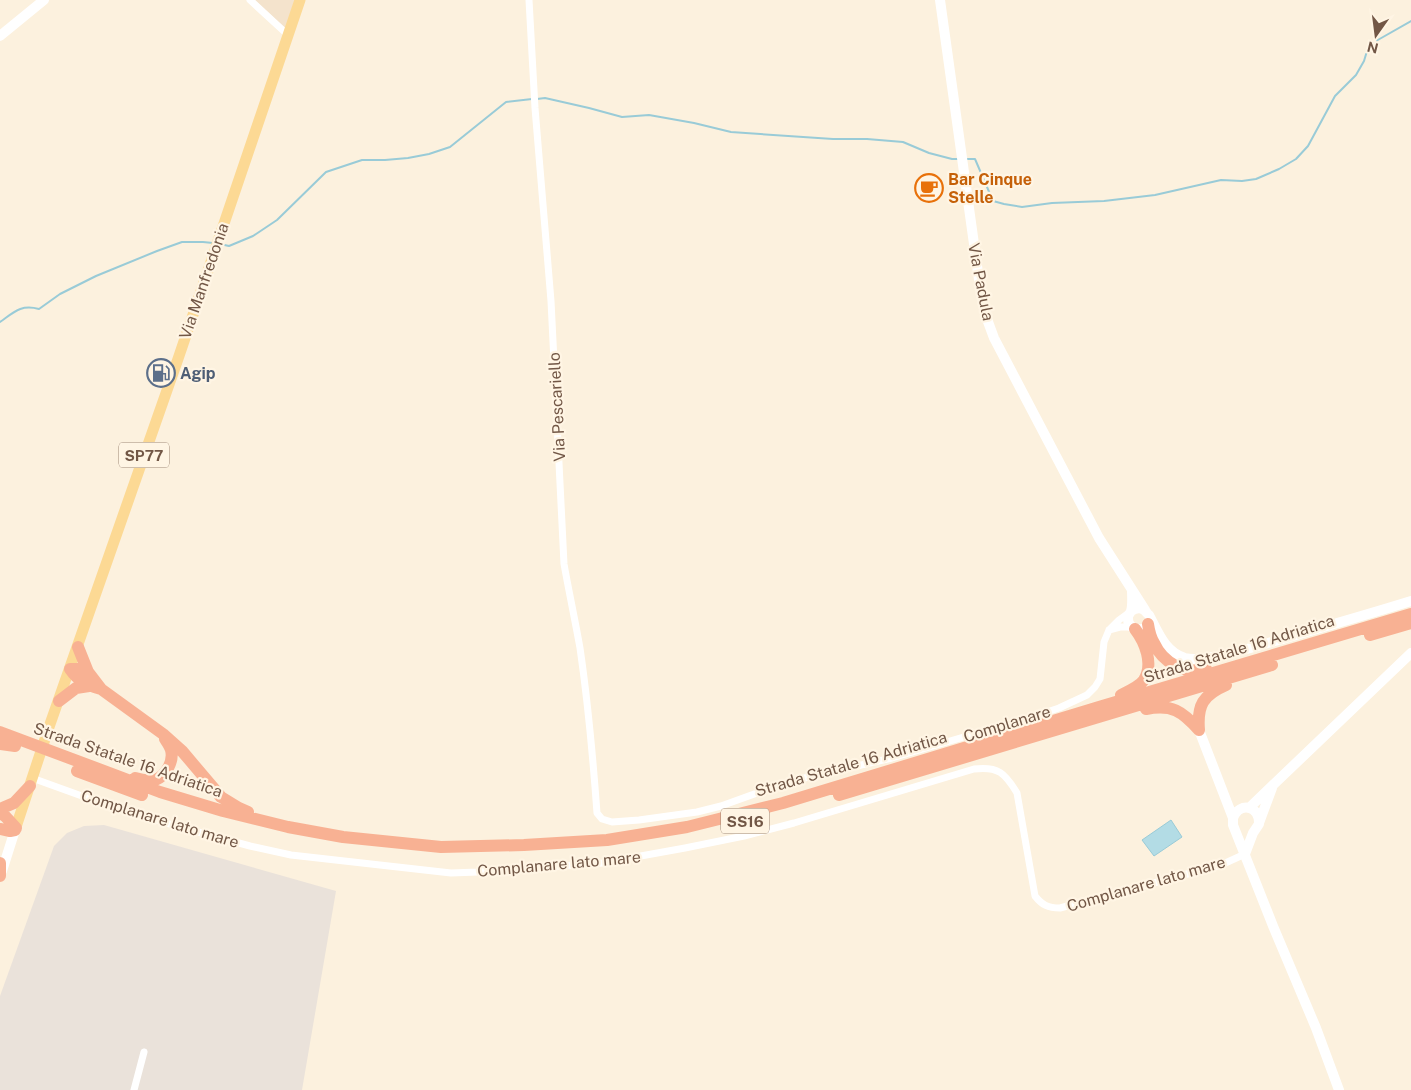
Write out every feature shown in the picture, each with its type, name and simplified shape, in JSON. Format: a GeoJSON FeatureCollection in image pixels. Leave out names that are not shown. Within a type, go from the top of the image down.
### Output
{"type":"FeatureCollection","features":[{"type":"Feature","properties":{"kind":"highway","name":"Strada Statale 16 Adriatica"},"geometry":{"type":"LineString","coordinates":[[1263,663],[1411,614]]}},
{"type":"Feature","properties":{"kind":"highway"},"geometry":{"type":"LineString","coordinates":[[1147,616],[1154,644],[1166,660],[1178,668],[1190,671],[1202,670],[1231,662],[1263,663]]}},
{"type":"Feature","properties":{"kind":"highway","name":"Strada Statale 16 Adriatica"},"geometry":{"type":"LineString","coordinates":[[68,762],[105,772],[214,809],[288,827],[343,837],[441,846],[524,845],[607,840],[687,827],[783,803],[1263,663],[1411,623]]}},
{"type":"Feature","properties":{"kind":"highway"},"geometry":{"type":"LineString","coordinates":[[1100,711],[1143,681],[1147,673],[1149,666],[1146,645],[1133,628]]}},
{"type":"Feature","properties":{"kind":"highway"},"geometry":{"type":"LineString","coordinates":[[78,647],[95,687]]}},
{"type":"Feature","properties":{"kind":"highway"},"geometry":{"type":"LineString","coordinates":[[1199,730],[1199,712],[1206,698],[1214,690],[1263,663]]}},
{"type":"Feature","properties":{"kind":"highway"},"geometry":{"type":"LineString","coordinates":[[88,672],[80,669],[70,669],[75,678],[95,687],[163,734],[182,751],[222,796],[239,808],[288,827]]}},
{"type":"Feature","properties":{"kind":"highway"},"geometry":{"type":"LineString","coordinates":[[59,701],[76,688],[95,687]]}},
{"type":"Feature","properties":{"kind":"highway"},"geometry":{"type":"LineString","coordinates":[[1100,711],[1167,707],[1177,710],[1184,715],[1199,730]]}},
{"type":"Feature","properties":{"kind":"highway","name":"Strada Statale 16 Adriatica"},"geometry":{"type":"LineString","coordinates":[[0,732],[17,743],[68,762],[156,800],[221,820],[342,846],[440,855],[524,854],[606,848],[688,835],[785,811],[1100,711]]}},
{"type":"Feature","properties":{"kind":"highway"},"geometry":{"type":"LineString","coordinates":[[105,772],[146,781],[157,779],[166,772],[170,763],[171,750],[163,734]]}},
{"type":"Feature","properties":{"kind":"highway"},"geometry":{"type":"LineString","coordinates":[[0,742],[17,743]]}},
{"type":"Feature","properties":{"kind":"highway"},"geometry":{"type":"LineString","coordinates":[[0,809],[14,803],[31,782]]}},
{"type":"Feature","properties":{"kind":"highway"},"geometry":{"type":"LineString","coordinates":[[0,813],[16,829],[10,831],[0,829]]}},
{"type":"Feature","properties":{"kind":"highway"},"geometry":{"type":"LineString","coordinates":[[0,863],[0,876]]}},
{"type":"Feature","properties":{"kind":"main road","name":"Via Manfredonia"},"geometry":{"type":"LineString","coordinates":[[78,647],[288,35],[297,2]]}},
{"type":"Feature","properties":{"kind":"main road","name":"SP77"},"geometry":{"type":"LineString","coordinates":[[16,829],[78,647]]}},
{"type":"Feature","properties":{"kind":"street"},"geometry":{"type":"LineString","coordinates":[[0,36],[44,0]]}},
{"type":"Feature","properties":{"kind":"street"},"geometry":{"type":"LineString","coordinates":[[250,0],[288,35]]}},
{"type":"Feature","properties":{"kind":"street","name":"Via Pescariello"},"geometry":{"type":"LineString","coordinates":[[529,0],[535,108],[551,301],[564,564],[579,645],[590,723],[597,813]]}},
{"type":"Feature","properties":{"kind":"street","name":"Via Padula"},"geometry":{"type":"LineString","coordinates":[[940,0],[980,287],[991,332],[1100,538],[1166,646],[1175,654],[1185,658],[1196,659],[1227,654],[1411,601]]}},
{"type":"Feature","properties":{"kind":"street"},"geometry":{"type":"LineString","coordinates":[[1132,590],[1131,611],[1128,621],[1133,628]]}},
{"type":"Feature","properties":{"kind":"street"},"geometry":{"type":"LineString","coordinates":[[1140,608],[1147,616],[1144,628],[1120,627],[1109,630],[1134,609],[1140,608]]}},
{"type":"Feature","properties":{"kind":"street","name":"Complanare"},"geometry":{"type":"LineString","coordinates":[[597,813],[602,819],[612,822],[696,812],[721,806],[792,782],[892,758],[1059,708],[1088,695],[1095,688],[1100,679],[1104,642],[1109,630]]}},
{"type":"Feature","properties":{"kind":"street"},"geometry":{"type":"LineString","coordinates":[[1256,828],[1245,834],[1237,831],[1239,816],[1411,653]]}},
{"type":"Feature","properties":{"kind":"street"},"geometry":{"type":"LineString","coordinates":[[1199,730],[1226,801],[1239,816],[1245,854],[1316,1028],[1339,1090]]}},
{"type":"Feature","properties":{"kind":"street","name":"Complanare lato mare"},"geometry":{"type":"LineString","coordinates":[[31,782],[176,826],[291,855],[451,872],[478,872],[602,863],[744,836],[986,767],[999,771],[1009,780],[1017,793],[1035,896],[1041,904],[1049,908],[1060,908],[1221,865],[1245,854]]}},
{"type":"Feature","properties":{"kind":"street"},"geometry":{"type":"LineString","coordinates":[[1245,854],[1274,784]]}},
{"type":"Feature","properties":{"kind":"street"},"geometry":{"type":"LineString","coordinates":[[1239,816],[1253,810],[1258,816],[1256,828]]}},
{"type":"Feature","properties":{"kind":"street","name":"SP77"},"geometry":{"type":"LineString","coordinates":[[0,876],[16,829]]}},
{"type":"Feature","properties":{"kind":"street"},"geometry":{"type":"LineString","coordinates":[[134,1090],[144,1052]]}},
{"type":"Feature","properties":{"kind":"shaded area"},"geometry":{"type":"Polygon","coordinates":[[[255,0],[296,0],[286,29],[255,0]]]}},
{"type":"Feature","properties":{"kind":"shaded area"},"geometry":{"type":"Polygon","coordinates":[[[104,825],[336,891],[302,1090],[0,1090],[0,996],[54,846],[67,833],[84,826],[104,825]]]}},
{"type":"Feature","properties":{"kind":"water"},"geometry":{"type":"Polygon","coordinates":[[[1171,820],[1182,837],[1154,856],[1142,840],[1171,820]]]}},
{"type":"Feature","properties":{"kind":"waterway"},"geometry":{"type":"LineString","coordinates":[[967,159],[975,159],[993,201],[1022,207],[1155,195],[1221,180],[1242,181],[1256,179],[1296,159],[1308,146],[1335,96],[1356,75],[1367,51],[1376,41],[1411,21]]}},
{"type":"Feature","properties":{"kind":"waterway"},"geometry":{"type":"LineString","coordinates":[[537,99],[545,98],[622,117],[649,115],[731,132],[903,142],[929,153],[952,159],[960,159]]}},
{"type":"Feature","properties":{"kind":"waterway"},"geometry":{"type":"LineString","coordinates":[[220,244],[229,246],[253,236],[277,220],[326,172],[362,160],[408,158],[450,147],[506,102],[532,99]]}},
{"type":"Feature","properties":{"kind":"waterway"},"geometry":{"type":"LineString","coordinates":[[0,322],[22,308],[39,309],[60,294],[96,276],[157,251],[182,242],[213,243]]}},
{"type":"Feature","properties":{"kind":"place","name":"Bar Cinque Stelle"},"geometry":{"type":"Point","coordinates":[929,188]}},
{"type":"Feature","properties":{"kind":"place","name":"Agip"},"geometry":{"type":"Point","coordinates":[161,373]}}]}
